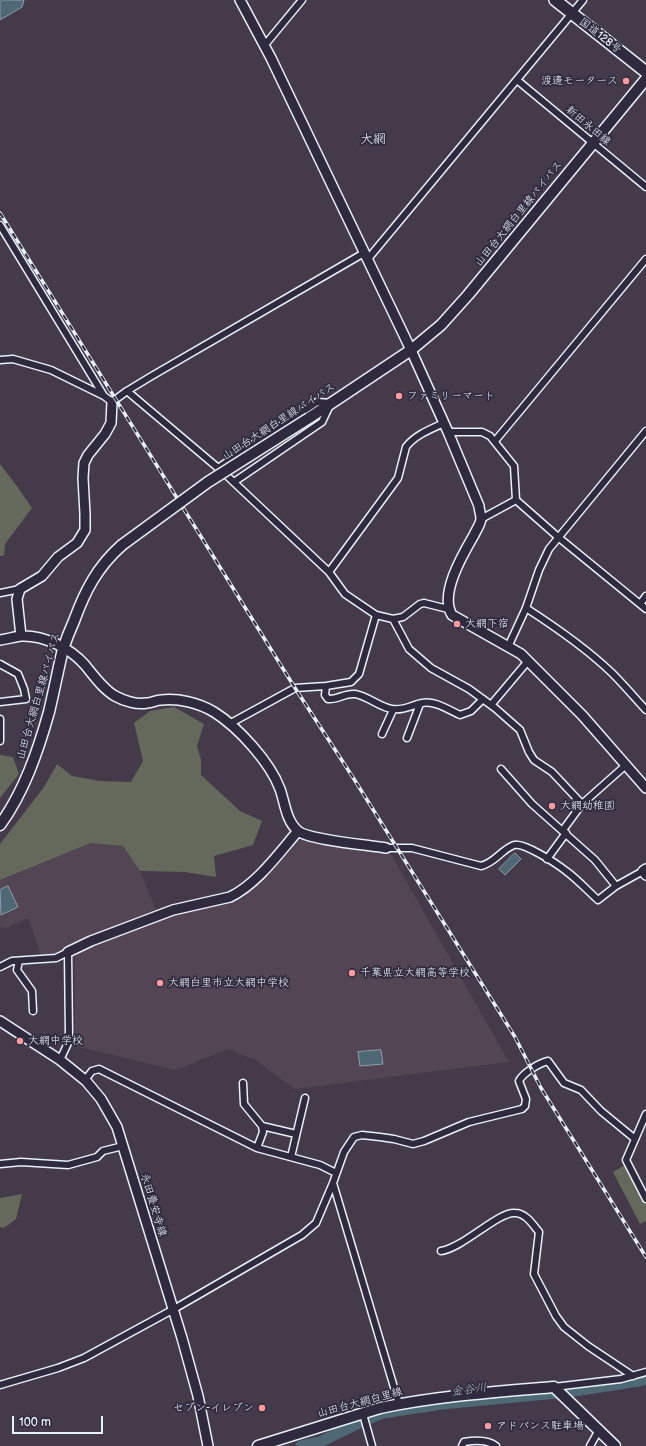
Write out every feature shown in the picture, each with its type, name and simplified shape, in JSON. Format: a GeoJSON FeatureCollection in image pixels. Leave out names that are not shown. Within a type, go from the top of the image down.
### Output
{"type":"FeatureCollection","features":[{"type":"Feature","properties":{"kind":"highway","name":"国道128号"},"geometry":{"type":"LineString","coordinates":[[555,0],[646,72]]}},
{"type":"Feature","properties":{"kind":"main road","name":"山田台大網白里線バイパス"},"geometry":{"type":"LineString","coordinates":[[0,825],[13,807],[29,772],[49,712],[64,648],[84,595],[90,583],[110,555],[208,482],[411,350],[441,325],[468,295],[646,79]]}},
{"type":"Feature","properties":{"kind":"main road","name":"山田台大網白里線"},"geometry":{"type":"LineString","coordinates":[[258,1446],[380,1408],[399,1404],[428,1399],[554,1386]]}},
{"type":"Feature","properties":{"kind":"main road"},"geometry":{"type":"LineString","coordinates":[[554,1386],[615,1446]]}},
{"type":"Feature","properties":{"kind":"street"},"geometry":{"type":"LineString","coordinates":[[240,0],[264,46],[411,350],[479,506],[481,518],[458,564],[447,601],[448,609],[452,615],[521,654],[582,715],[646,788]]}},
{"type":"Feature","properties":{"kind":"street"},"geometry":{"type":"LineString","coordinates":[[264,46],[302,0]]}},
{"type":"Feature","properties":{"kind":"street"},"geometry":{"type":"LineString","coordinates":[[112,402],[127,391],[366,256],[517,80],[583,0]]}},
{"type":"Feature","properties":{"kind":"street","name":"新田永田線"},"geometry":{"type":"LineString","coordinates":[[517,80],[646,187]]}},
{"type":"Feature","properties":{"kind":"street"},"geometry":{"type":"LineString","coordinates":[[0,225],[104,396]]}},
{"type":"Feature","properties":{"kind":"street"},"geometry":{"type":"LineString","coordinates":[[495,441],[646,259]]}},
{"type":"Feature","properties":{"kind":"street"},"geometry":{"type":"LineString","coordinates":[[0,360],[13,359],[51,370],[104,396],[112,402]]}},
{"type":"Feature","properties":{"kind":"street"},"geometry":{"type":"LineString","coordinates":[[127,391],[234,482],[329,572],[345,594],[376,615],[393,619],[403,617],[420,604],[424,603],[448,609]]}},
{"type":"Feature","properties":{"kind":"street"},"geometry":{"type":"LineString","coordinates":[[0,593],[20,589],[42,576],[58,557],[77,543],[85,530],[83,478],[84,463],[111,423],[112,402]]}},
{"type":"Feature","properties":{"kind":"street"},"geometry":{"type":"LineString","coordinates":[[218,468],[317,402],[331,403],[322,422],[234,482]]}},
{"type":"Feature","properties":{"kind":"street"},"geometry":{"type":"LineString","coordinates":[[329,572],[398,478],[406,447],[409,443],[424,432],[444,423]]}},
{"type":"Feature","properties":{"kind":"street"},"geometry":{"type":"LineString","coordinates":[[508,647],[526,608],[539,570],[549,549],[558,536],[646,431]]}},
{"type":"Feature","properties":{"kind":"street"},"geometry":{"type":"LineString","coordinates":[[448,432],[482,432],[490,436],[514,466],[516,500],[646,609]]}},
{"type":"Feature","properties":{"kind":"street"},"geometry":{"type":"LineString","coordinates":[[481,518],[516,500]]}},
{"type":"Feature","properties":{"kind":"street"},"geometry":{"type":"LineString","coordinates":[[20,589],[17,599],[21,636]]}},
{"type":"Feature","properties":{"kind":"street"},"geometry":{"type":"LineString","coordinates":[[640,604],[646,596]]}},
{"type":"Feature","properties":{"kind":"street"},"geometry":{"type":"LineString","coordinates":[[526,608],[564,632],[596,658],[646,710]]}},
{"type":"Feature","properties":{"kind":"street"},"geometry":{"type":"LineString","coordinates":[[231,723],[295,688],[326,686],[351,682],[359,674],[376,615]]}},
{"type":"Feature","properties":{"kind":"street"},"geometry":{"type":"LineString","coordinates":[[393,619],[409,649],[431,668],[469,688],[520,730],[534,760],[552,772],[582,804]]}},
{"type":"Feature","properties":{"kind":"street"},"geometry":{"type":"LineString","coordinates":[[0,640],[21,636],[48,640],[76,656],[102,686],[115,696],[136,704],[146,704],[160,700],[179,700],[213,711],[231,723],[263,759],[273,774],[280,789],[289,819],[298,831],[312,836],[386,848],[412,848],[480,866],[488,864],[512,845],[518,844],[527,847],[566,871],[598,900],[616,886],[645,872]]}},
{"type":"Feature","properties":{"kind":"street"},"geometry":{"type":"LineString","coordinates":[[491,705],[528,661]]}},
{"type":"Feature","properties":{"kind":"street"},"geometry":{"type":"LineString","coordinates":[[0,664],[18,674],[26,699],[0,702]]}},
{"type":"Feature","properties":{"kind":"street"},"geometry":{"type":"LineString","coordinates":[[326,686],[325,695],[328,699],[334,700],[343,695],[355,694],[393,710],[403,709],[424,702],[434,703],[460,715],[471,711],[483,699]]}},
{"type":"Feature","properties":{"kind":"street"},"geometry":{"type":"LineString","coordinates":[[407,738],[420,704]]}},
{"type":"Feature","properties":{"kind":"street"},"geometry":{"type":"LineString","coordinates":[[382,734],[393,710]]}},
{"type":"Feature","properties":{"kind":"street"},"geometry":{"type":"LineString","coordinates":[[0,719],[0,741]]}},
{"type":"Feature","properties":{"kind":"street"},"geometry":{"type":"LineString","coordinates":[[547,859],[582,804],[626,765]]}},
{"type":"Feature","properties":{"kind":"street"},"geometry":{"type":"LineString","coordinates":[[501,769],[532,804],[595,860],[616,886]]}},
{"type":"Feature","properties":{"kind":"street"},"geometry":{"type":"LineString","coordinates":[[0,967],[12,961],[56,958],[91,941],[173,910],[230,897],[250,882],[276,858],[298,831]]}},
{"type":"Feature","properties":{"kind":"street"},"geometry":{"type":"LineString","coordinates":[[60,1060],[68,1043],[69,1036],[68,952]]}},
{"type":"Feature","properties":{"kind":"street"},"geometry":{"type":"LineString","coordinates":[[19,961],[17,970],[32,991],[33,1011]]}},
{"type":"Feature","properties":{"kind":"street","name":"永田養安寺線"},"geometry":{"type":"LineString","coordinates":[[0,1021],[60,1060],[85,1080],[108,1108],[117,1127],[174,1309],[198,1396],[208,1446]]}},
{"type":"Feature","properties":{"kind":"street"},"geometry":{"type":"LineString","coordinates":[[0,1385],[58,1368],[84,1358],[174,1309],[296,1239],[316,1223],[347,1146],[354,1137],[362,1135],[380,1136],[394,1138],[413,1144],[424,1141],[469,1122],[522,1109],[526,1106],[526,1099],[519,1081],[521,1077],[542,1062],[548,1061],[564,1083],[581,1090],[601,1111],[635,1139]]}},
{"type":"Feature","properties":{"kind":"street"},"geometry":{"type":"LineString","coordinates":[[85,1080],[92,1070],[99,1070],[258,1148],[320,1165],[336,1173]]}},
{"type":"Feature","properties":{"kind":"street"},"geometry":{"type":"LineString","coordinates":[[243,1083],[244,1104],[262,1126],[296,1134]]}},
{"type":"Feature","properties":{"kind":"street"},"geometry":{"type":"LineString","coordinates":[[291,1157],[305,1098]]}},
{"type":"Feature","properties":{"kind":"street"},"geometry":{"type":"LineString","coordinates":[[646,1114],[626,1160],[646,1199]]}},
{"type":"Feature","properties":{"kind":"street"},"geometry":{"type":"LineString","coordinates":[[258,1148],[262,1126]]}},
{"type":"Feature","properties":{"kind":"street"},"geometry":{"type":"LineString","coordinates":[[0,1164],[21,1162],[68,1165],[97,1157],[103,1151],[123,1146]]}},
{"type":"Feature","properties":{"kind":"street"},"geometry":{"type":"LineString","coordinates":[[333,1183],[399,1404]]}},
{"type":"Feature","properties":{"kind":"street"},"geometry":{"type":"LineString","coordinates":[[441,1251],[458,1245],[506,1215],[515,1213],[524,1216],[538,1232],[534,1274],[556,1316],[564,1327],[588,1346],[633,1376]]}},
{"type":"Feature","properties":{"kind":"street"},"geometry":{"type":"LineString","coordinates":[[554,1386],[621,1379],[646,1372]]}},
{"type":"Feature","properties":{"kind":"street"},"geometry":{"type":"LineString","coordinates":[[362,1414],[372,1446]]}},
{"type":"Feature","properties":{"kind":"street"},"geometry":{"type":"LineString","coordinates":[[590,1446],[599,1430]]}},
{"type":"Feature","properties":{"kind":"street"},"geometry":{"type":"LineString","coordinates":[[462,1446],[464,1442],[481,1440],[496,1446]]}},
{"type":"Feature","properties":{"kind":"shaded area","name":"千葉県立大網高等学校"},"geometry":{"type":"Polygon","coordinates":[[[304,839],[390,852],[509,1062],[295,1089],[255,1060],[228,1049],[176,1070],[75,1046],[75,957],[81,951],[184,912],[244,898],[295,842],[304,839]]]}},
{"type":"Feature","properties":{"kind":"shaded area"},"geometry":{"type":"Polygon","coordinates":[[[91,843],[123,846],[140,871],[156,909],[55,954],[41,955],[28,918],[6,928],[0,927],[0,880],[91,843]]]}},
{"type":"Feature","properties":{"kind":"green space"},"geometry":{"type":"Polygon","coordinates":[[[0,464],[32,508],[5,544],[4,555],[0,556],[0,464]]]}},
{"type":"Feature","properties":{"kind":"green space"},"geometry":{"type":"Polygon","coordinates":[[[174,707],[204,724],[197,746],[201,760],[201,775],[240,811],[262,821],[253,845],[214,856],[216,877],[185,872],[140,871],[123,846],[91,843],[0,880],[0,844],[44,787],[57,764],[72,776],[100,781],[131,782],[143,761],[134,723],[150,711],[174,707]]]}},
{"type":"Feature","properties":{"kind":"green space"},"geometry":{"type":"Polygon","coordinates":[[[0,755],[13,757],[19,774],[0,798],[0,755]]]}},
{"type":"Feature","properties":{"kind":"green space"},"geometry":{"type":"Polygon","coordinates":[[[625,1165],[646,1205],[646,1221],[640,1224],[613,1172],[625,1165]]]}},
{"type":"Feature","properties":{"kind":"green space"},"geometry":{"type":"Polygon","coordinates":[[[22,1194],[16,1219],[4,1228],[0,1227],[0,1198],[22,1194]]]}},
{"type":"Feature","properties":{"kind":"water"},"geometry":{"type":"Polygon","coordinates":[[[3,0],[24,0],[22,7],[0,20],[0,2],[3,0]]]}},
{"type":"Feature","properties":{"kind":"water"},"geometry":{"type":"Polygon","coordinates":[[[515,853],[521,859],[505,875],[499,869],[515,853]]]}},
{"type":"Feature","properties":{"kind":"water"},"geometry":{"type":"Polygon","coordinates":[[[8,886],[18,907],[1,915],[0,890],[8,886]]]}},
{"type":"Feature","properties":{"kind":"water"},"geometry":{"type":"Polygon","coordinates":[[[381,1050],[383,1064],[360,1066],[358,1052],[381,1050]]]}},
{"type":"Feature","properties":{"kind":"waterway","name":"金谷川"},"geometry":{"type":"LineString","coordinates":[[301,1446],[320,1442],[383,1413],[442,1404],[568,1392],[646,1379]]}},
{"type":"Feature","properties":{"kind":"railway"},"geometry":{"type":"LineString","coordinates":[[0,213],[295,688],[354,779],[515,1037],[541,1088],[646,1257]]}},
{"type":"Feature","properties":{"kind":"place","name":"渡邊モータース"},"geometry":{"type":"Point","coordinates":[626,81]}},
{"type":"Feature","properties":{"kind":"place","name":"ファミリーマート"},"geometry":{"type":"Point","coordinates":[399,396]}},
{"type":"Feature","properties":{"kind":"place","name":"大網下宿"},"geometry":{"type":"Point","coordinates":[457,624]}},
{"type":"Feature","properties":{"kind":"place","name":"大網幼稚園"},"geometry":{"type":"Point","coordinates":[552,806]}},
{"type":"Feature","properties":{"kind":"place","name":"千葉県立大網高等学校"},"geometry":{"type":"Point","coordinates":[352,973]}},
{"type":"Feature","properties":{"kind":"place","name":"大網白里市立大網中学校"},"geometry":{"type":"Point","coordinates":[160,983]}},
{"type":"Feature","properties":{"kind":"place","name":"大網中学校"},"geometry":{"type":"Point","coordinates":[20,1041]}},
{"type":"Feature","properties":{"kind":"place","name":"セブン-イレブン"},"geometry":{"type":"Point","coordinates":[262,1408]}},
{"type":"Feature","properties":{"kind":"place","name":"アドバンス駐車場"},"geometry":{"type":"Point","coordinates":[488,1426]}},
{"type":"Feature","properties":{"kind":"district","name":"大網"},"geometry":{"type":"Point","coordinates":[373,140]}}]}
